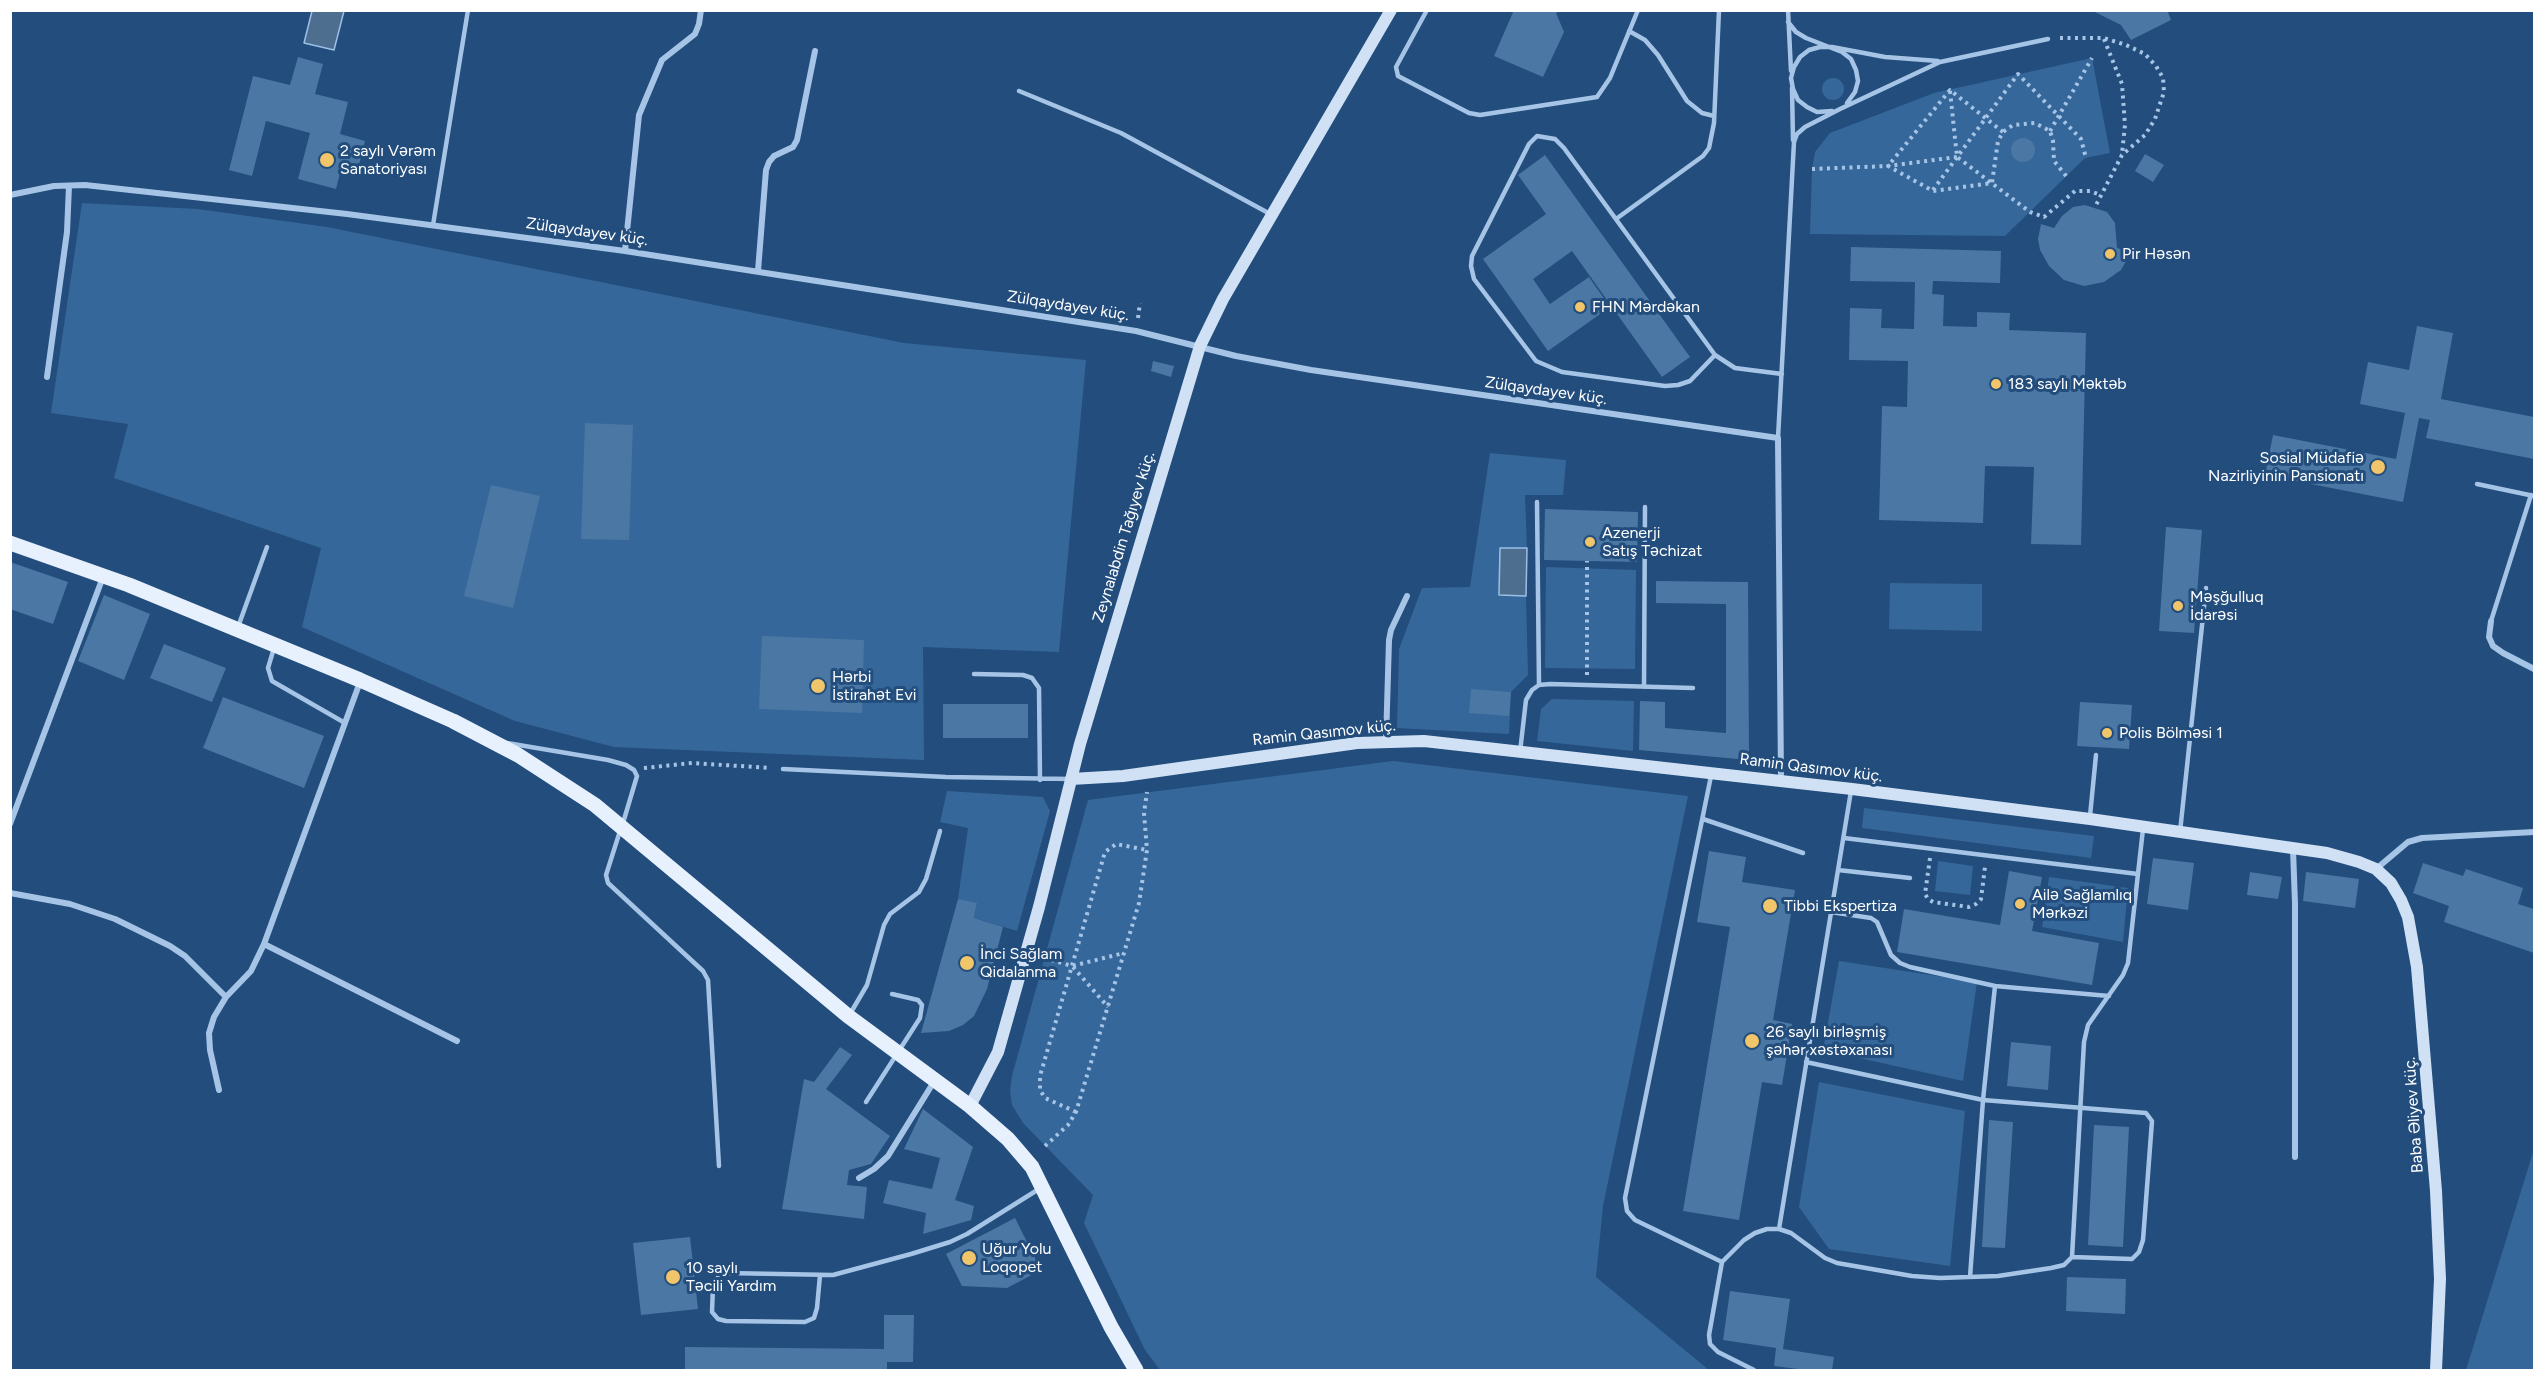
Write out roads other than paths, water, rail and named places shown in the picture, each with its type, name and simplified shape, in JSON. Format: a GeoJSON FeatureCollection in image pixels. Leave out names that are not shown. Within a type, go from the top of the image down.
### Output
{"type":"FeatureCollection","features":[{"type":"Feature","properties":{"kind":"main road"},"geometry":{"type":"LineString","coordinates":[[10,543],[103,575],[237,629],[360,680],[490,740],[554,777],[622,826],[849,1016],[970,1106],[1019,1150],[1042,1187],[1112,1327],[1137,1371]]}},
{"type":"Feature","properties":{"kind":"street"},"geometry":{"type":"LineString","coordinates":[[625,251],[639,115],[662,60],[695,34],[701,10]]}},
{"type":"Feature","properties":{"kind":"street","name":"Zeynalabdin Tağıyev küç."},"geometry":{"type":"LineString","coordinates":[[970,1106],[998,1052],[1039,907],[1071,779],[1144,527],[1200,346],[1223,299],[1391,10]]}},
{"type":"Feature","properties":{"kind":"street"},"geometry":{"type":"LineString","coordinates":[[758,272],[766,170],[774,156],[793,147],[797,140],[815,51]]}},
{"type":"Feature","properties":{"kind":"street","name":"Zülqaydayev küç."},"geometry":{"type":"LineString","coordinates":[[10,195],[54,186],[85,185],[433,225],[625,251],[1105,326],[1255,360],[1311,370],[1778,438]]}},
{"type":"Feature","properties":{"kind":"street"},"geometry":{"type":"LineString","coordinates":[[48,377],[67,232],[69,186]]}},
{"type":"Feature","properties":{"kind":"street"},"geometry":{"type":"LineString","coordinates":[[1778,438],[1781,781]]}},
{"type":"Feature","properties":{"kind":"street"},"geometry":{"type":"LineString","coordinates":[[10,824],[103,575]]}},
{"type":"Feature","properties":{"kind":"street"},"geometry":{"type":"LineString","coordinates":[[1386,741],[1388,648],[1391,630],[1407,596]]}},
{"type":"Feature","properties":{"kind":"street"},"geometry":{"type":"LineString","coordinates":[[2490,621],[2489,637],[2493,646],[2535,669]]}},
{"type":"Feature","properties":{"kind":"street"},"geometry":{"type":"LineString","coordinates":[[219,1090],[210,1050],[209,1033],[213,1017],[226,998],[251,971],[264,944],[360,680]]}},
{"type":"Feature","properties":{"kind":"street","name":"Ramin Qasımov küç."},"geometry":{"type":"LineString","coordinates":[[1071,779],[1123,776],[1357,743],[1424,741],[1852,789],[2144,826],[2345,858],[2376,869]]}},
{"type":"Feature","properties":{"kind":"street"},"geometry":{"type":"LineString","coordinates":[[2376,869],[2408,842],[2422,838],[2535,832]]}},
{"type":"Feature","properties":{"kind":"street"},"geometry":{"type":"LineString","coordinates":[[2293,849],[2295,1157]]}},
{"type":"Feature","properties":{"kind":"street","name":"Baba Əliyev küç."},"geometry":{"type":"LineString","coordinates":[[2376,869],[2391,884],[2408,917],[2421,1001],[2436,1191],[2440,1279],[2436,1371]]}},
{"type":"Feature","properties":{"kind":"street"},"geometry":{"type":"LineString","coordinates":[[10,893],[70,904],[115,919],[170,946],[185,956],[226,998]]}},
{"type":"Feature","properties":{"kind":"street"},"geometry":{"type":"LineString","coordinates":[[264,944],[457,1041]]}},
{"type":"Feature","properties":{"kind":"street"},"geometry":{"type":"LineString","coordinates":[[859,1178],[874,1169],[888,1156],[935,1080]]}},
{"type":"Feature","properties":{"kind":"lane"},"geometry":{"type":"LineString","coordinates":[[433,225],[468,10]]}},
{"type":"Feature","properties":{"kind":"lane"},"geometry":{"type":"LineString","coordinates":[[1427,10],[1396,67],[1398,76],[1469,113],[1480,115],[1597,97],[1610,78],[1638,10]]}},
{"type":"Feature","properties":{"kind":"lane"},"geometry":{"type":"LineString","coordinates":[[1616,219],[1703,156],[1712,137],[1719,10]]}},
{"type":"Feature","properties":{"kind":"lane"},"geometry":{"type":"LineString","coordinates":[[1778,438],[1794,142],[1788,10]]}},
{"type":"Feature","properties":{"kind":"lane"},"geometry":{"type":"LineString","coordinates":[[1788,22],[1796,32],[1806,38],[1832,47],[1842,52],[1851,60],[1856,70],[1858,81],[1849,102],[1840,109],[1817,112],[1798,99],[1791,78],[1800,57],[1809,50],[1832,47],[1885,57],[1940,62]]}},
{"type":"Feature","properties":{"kind":"lane"},"geometry":{"type":"LineString","coordinates":[[1629,32],[1645,40],[1658,55],[1687,101],[1702,112],[1714,116]]}},
{"type":"Feature","properties":{"kind":"lane"},"geometry":{"type":"LineString","coordinates":[[1794,142],[1797,134],[1804,127],[1940,62],[2048,39]]}},
{"type":"Feature","properties":{"kind":"lane"},"geometry":{"type":"LineString","coordinates":[[1019,91],[1121,133],[1272,215]]}},
{"type":"Feature","properties":{"kind":"lane"},"geometry":{"type":"LineString","coordinates":[[1715,355],[1690,381],[1665,386],[1551,370],[1536,361],[1474,279],[1471,266],[1472,256],[1529,144],[1537,136],[1555,139],[1564,148],[1715,355],[1735,368],[1782,374]]}},
{"type":"Feature","properties":{"kind":"lane"},"geometry":{"type":"LineString","coordinates":[[2477,484],[2533,496],[2490,621]]}},
{"type":"Feature","properties":{"kind":"lane"},"geometry":{"type":"LineString","coordinates":[[1537,502],[1539,685]]}},
{"type":"Feature","properties":{"kind":"lane"},"geometry":{"type":"LineString","coordinates":[[1644,687],[1645,507]]}},
{"type":"Feature","properties":{"kind":"lane"},"geometry":{"type":"LineString","coordinates":[[237,629],[267,547]]}},
{"type":"Feature","properties":{"kind":"lane"},"geometry":{"type":"LineString","coordinates":[[2180,832],[2206,588]]}},
{"type":"Feature","properties":{"kind":"lane"},"geometry":{"type":"LineString","coordinates":[[275,645],[268,668],[272,681],[345,723]]}},
{"type":"Feature","properties":{"kind":"lane"},"geometry":{"type":"LineString","coordinates":[[974,674],[1023,675],[1032,678],[1039,688],[1040,780]]}},
{"type":"Feature","properties":{"kind":"lane"},"geometry":{"type":"LineString","coordinates":[[1520,752],[1526,700],[1532,690],[1539,685],[1693,688]]}},
{"type":"Feature","properties":{"kind":"lane"},"geometry":{"type":"LineString","coordinates":[[490,740],[608,760],[634,770],[637,776],[606,875],[608,883],[703,971],[708,980],[719,1167]]}},
{"type":"Feature","properties":{"kind":"lane"},"geometry":{"type":"LineString","coordinates":[[2090,819],[2096,754]]}},
{"type":"Feature","properties":{"kind":"lane"},"geometry":{"type":"LineString","coordinates":[[783,768],[946,777],[1071,779]]}},
{"type":"Feature","properties":{"kind":"lane"},"geometry":{"type":"LineString","coordinates":[[1712,773],[1625,1198],[1627,1211],[1635,1220],[1722,1262]]}},
{"type":"Feature","properties":{"kind":"lane"},"geometry":{"type":"LineString","coordinates":[[1779,1229],[1852,789]]}},
{"type":"Feature","properties":{"kind":"lane"},"geometry":{"type":"LineString","coordinates":[[1703,819],[1803,853]]}},
{"type":"Feature","properties":{"kind":"lane"},"geometry":{"type":"LineString","coordinates":[[1754,1371],[1718,1352],[1710,1344],[1709,1335],[1722,1262],[1755,1233],[1767,1229],[1779,1229],[1791,1233],[1825,1258],[1852,1267],[1912,1276],[1970,1277],[2051,1268],[2064,1265],[2072,1257],[2084,1042],[2088,1025],[2123,975],[2128,963],[2144,826]]}},
{"type":"Feature","properties":{"kind":"lane"},"geometry":{"type":"LineString","coordinates":[[849,1016],[867,986],[884,925],[890,914],[919,892],[926,879],[939,831]]}},
{"type":"Feature","properties":{"kind":"lane"},"geometry":{"type":"LineString","coordinates":[[1844,838],[2138,874]]}},
{"type":"Feature","properties":{"kind":"lane"},"geometry":{"type":"LineString","coordinates":[[1838,870],[1910,878]]}},
{"type":"Feature","properties":{"kind":"lane"},"geometry":{"type":"LineString","coordinates":[[1831,912],[1871,918],[1877,922],[1891,955],[1900,963],[1995,986],[2109,996]]}},
{"type":"Feature","properties":{"kind":"lane"},"geometry":{"type":"LineString","coordinates":[[1970,1277],[1983,1100],[1995,986]]}},
{"type":"Feature","properties":{"kind":"lane"},"geometry":{"type":"LineString","coordinates":[[866,1102],[915,1028],[922,1005],[918,1000],[892,994]]}},
{"type":"Feature","properties":{"kind":"lane"},"geometry":{"type":"LineString","coordinates":[[1806,1062],[1983,1100],[2146,1113],[2152,1121],[2144,1240],[2139,1252],[2132,1259],[2072,1257]]}},
{"type":"Feature","properties":{"kind":"lane"},"geometry":{"type":"LineString","coordinates":[[820,1275],[814,1318],[805,1322],[726,1321],[718,1319],[712,1312],[712,1286],[717,1277],[726,1273],[833,1275],[950,1242],[1042,1187]]}},
{"type":"Feature","properties":{"kind":"place","name":"2 saylı Vərəm Sanatoriyası"},"geometry":{"type":"Point","coordinates":[327,160]}},
{"type":"Feature","properties":{"kind":"place","name":"Pir Həsən"},"geometry":{"type":"Point","coordinates":[2110,254]}},
{"type":"Feature","properties":{"kind":"place","name":"FHN Mərdəkan"},"geometry":{"type":"Point","coordinates":[1580,307]}},
{"type":"Feature","properties":{"kind":"place","name":"183 saylı Məktəb"},"geometry":{"type":"Point","coordinates":[1996,384]}},
{"type":"Feature","properties":{"kind":"place","name":"Sosial Müdafiə Nazirliyinin Pansionatı"},"geometry":{"type":"Point","coordinates":[2378,467]}},
{"type":"Feature","properties":{"kind":"place","name":"Azenerji Satış Təchizat"},"geometry":{"type":"Point","coordinates":[1590,542]}},
{"type":"Feature","properties":{"kind":"place","name":"Məşğulluq İdarəsi"},"geometry":{"type":"Point","coordinates":[2178,606]}},
{"type":"Feature","properties":{"kind":"place","name":"Hərbi İstirahət Evi"},"geometry":{"type":"Point","coordinates":[818,686]}},
{"type":"Feature","properties":{"kind":"place","name":"Polis Bölməsi 1"},"geometry":{"type":"Point","coordinates":[2107,733]}},
{"type":"Feature","properties":{"kind":"place","name":"Ailə Sağlamlıq Mərkəzi"},"geometry":{"type":"Point","coordinates":[2020,904]}},
{"type":"Feature","properties":{"kind":"place","name":"Tibbi Ekspertiza"},"geometry":{"type":"Point","coordinates":[1770,906]}},
{"type":"Feature","properties":{"kind":"place","name":"İnci Sağlam Qidalanma"},"geometry":{"type":"Point","coordinates":[967,963]}},
{"type":"Feature","properties":{"kind":"place","name":"26 saylı birləşmiş şəhər xəstəxanası"},"geometry":{"type":"Point","coordinates":[1752,1041]}},
{"type":"Feature","properties":{"kind":"place","name":"Uğur Yolu Loqopet"},"geometry":{"type":"Point","coordinates":[969,1258]}},
{"type":"Feature","properties":{"kind":"place","name":"10 saylı Təcili Yardım"},"geometry":{"type":"Point","coordinates":[673,1277]}}]}
